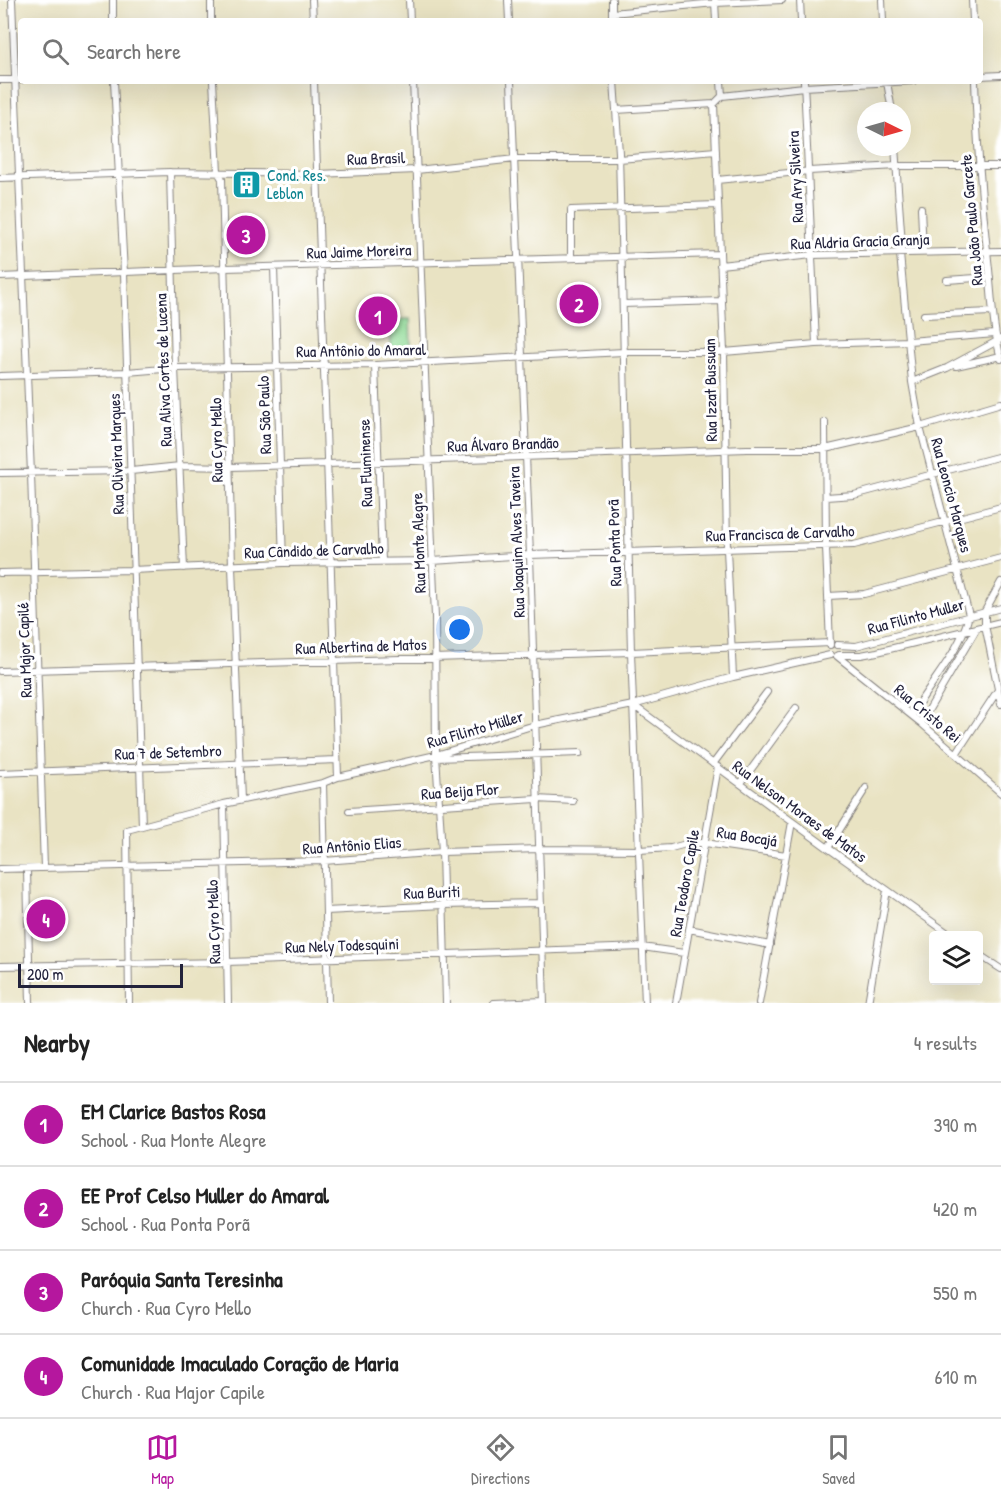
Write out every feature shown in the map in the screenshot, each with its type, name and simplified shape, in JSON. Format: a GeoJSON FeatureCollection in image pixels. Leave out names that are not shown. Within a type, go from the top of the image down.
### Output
{"type":"FeatureCollection","features":[{"type":"Feature","properties":{"kind":"street","name":"Rua Major Capilé"},"geometry":{"type":"LineString","coordinates":[[12,0],[18,80],[18,178],[32,474],[44,868]]}},
{"type":"Feature","properties":{"kind":"street"},"geometry":{"type":"LineString","coordinates":[[113,0],[113,18]]}},
{"type":"Feature","properties":{"kind":"street"},"geometry":{"type":"LineString","coordinates":[[211,0],[212,18]]}},
{"type":"Feature","properties":{"kind":"street"},"geometry":{"type":"LineString","coordinates":[[312,0],[313,18]]}},
{"type":"Feature","properties":{"kind":"street"},"geometry":{"type":"LineString","coordinates":[[410,0],[410,18]]}},
{"type":"Feature","properties":{"kind":"street"},"geometry":{"type":"LineString","coordinates":[[508,0],[509,18]]}},
{"type":"Feature","properties":{"kind":"street"},"geometry":{"type":"LineString","coordinates":[[612,0],[612,18]]}},
{"type":"Feature","properties":{"kind":"street"},"geometry":{"type":"LineString","coordinates":[[612,13],[715,2],[782,0]]}},
{"type":"Feature","properties":{"kind":"street"},"geometry":{"type":"LineString","coordinates":[[800,0],[801,18]]}},
{"type":"Feature","properties":{"kind":"street"},"geometry":{"type":"LineString","coordinates":[[882,0],[883,18]]}},
{"type":"Feature","properties":{"kind":"street"},"geometry":{"type":"LineString","coordinates":[[972,0],[973,18]]}},
{"type":"Feature","properties":{"kind":"street"},"geometry":{"type":"LineString","coordinates":[[715,2],[716,18]]}},
{"type":"Feature","properties":{"kind":"street"},"geometry":{"type":"LineString","coordinates":[[983,76],[1001,75]]}},
{"type":"Feature","properties":{"kind":"street"},"geometry":{"type":"LineString","coordinates":[[0,80],[18,80]]}},
{"type":"Feature","properties":{"kind":"street","name":"Rua Oliveira Marques"},"geometry":{"type":"LineString","coordinates":[[114,84],[124,273],[142,826]]}},
{"type":"Feature","properties":{"kind":"street","name":"Rua Cyro Mello"},"geometry":{"type":"LineString","coordinates":[[213,84],[218,172],[222,179],[232,566],[241,800]]}},
{"type":"Feature","properties":{"kind":"street"},"geometry":{"type":"LineString","coordinates":[[314,84],[338,777]]}},
{"type":"Feature","properties":{"kind":"street","name":"Rua Monte Alegre"},"geometry":{"type":"LineString","coordinates":[[413,84],[432,561],[436,756],[442,852],[446,1003]]}},
{"type":"Feature","properties":{"kind":"street","name":"Rua Joaquim Alves Taveira"},"geometry":{"type":"LineString","coordinates":[[511,84],[520,260],[544,1002]]}},
{"type":"Feature","properties":{"kind":"street","name":"Rua Ponta Porã"},"geometry":{"type":"LineString","coordinates":[[615,84],[622,256],[631,652],[645,1003]]}},
{"type":"Feature","properties":{"kind":"street"},"geometry":{"type":"LineString","coordinates":[[721,84],[722,96]]}},
{"type":"Feature","properties":{"kind":"street"},"geometry":{"type":"LineString","coordinates":[[616,110],[714,104],[722,96],[804,84]]}},
{"type":"Feature","properties":{"kind":"street","name":"Rua Ary Silveira"},"geometry":{"type":"LineString","coordinates":[[804,84],[816,344]]}},
{"type":"Feature","properties":{"kind":"street"},"geometry":{"type":"LineString","coordinates":[[887,84],[890,102]]}},
{"type":"Feature","properties":{"kind":"street","name":"Rua João Paulo Garcete"},"geometry":{"type":"LineString","coordinates":[[975,84],[978,166],[990,277],[991,312],[1001,357]]}},
{"type":"Feature","properties":{"kind":"street","name":"Rua Izzat Bussuan"},"geometry":{"type":"LineString","coordinates":[[714,104],[733,677]]}},
{"type":"Feature","properties":{"kind":"street","name":"Rua Brasil"},"geometry":{"type":"LineString","coordinates":[[0,177],[170,172],[317,174],[417,170],[515,159],[619,159],[716,151]]}},
{"type":"Feature","properties":{"kind":"street","name":"Rua Leoncio Marques"},"geometry":{"type":"LineString","coordinates":[[896,156],[902,245],[900,254],[912,382],[920,427],[969,615]]}},
{"type":"Feature","properties":{"kind":"street"},"geometry":{"type":"LineString","coordinates":[[717,180],[809,171],[897,166],[1001,166]]}},
{"type":"Feature","properties":{"kind":"street","name":"Rua Aliva Cortes de Lucena"},"geometry":{"type":"LineString","coordinates":[[170,172],[184,568]]}},
{"type":"Feature","properties":{"kind":"street"},"geometry":{"type":"LineString","coordinates":[[571,258],[571,210],[717,205]]}},
{"type":"Feature","properties":{"kind":"street"},"geometry":{"type":"LineString","coordinates":[[921,208],[923,252]]}},
{"type":"Feature","properties":{"kind":"street","name":"Rua Aldria Gracia Granja"},"geometry":{"type":"LineString","coordinates":[[720,265],[812,255],[1001,251]]}},
{"type":"Feature","properties":{"kind":"street","name":"Rua Jaime Moreira"},"geometry":{"type":"LineString","coordinates":[[0,277],[225,268],[719,254]]}},
{"type":"Feature","properties":{"kind":"street","name":"Rua São Paulo"},"geometry":{"type":"LineString","coordinates":[[274,267],[283,563]]}},
{"type":"Feature","properties":{"kind":"street"},"geometry":{"type":"LineString","coordinates":[[947,279],[990,277]]}},
{"type":"Feature","properties":{"kind":"street"},"geometry":{"type":"LineString","coordinates":[[623,304],[721,301]]}},
{"type":"Feature","properties":{"kind":"street"},"geometry":{"type":"LineString","coordinates":[[924,315],[991,312]]}},
{"type":"Feature","properties":{"kind":"street","name":"Rua Antônio do Amaral"},"geometry":{"type":"LineString","coordinates":[[0,376],[176,368],[375,364],[623,352],[724,352],[816,344],[909,341],[995,334]]}},
{"type":"Feature","properties":{"kind":"street"},"geometry":{"type":"LineString","coordinates":[[912,382],[946,368],[998,340]]}},
{"type":"Feature","properties":{"kind":"street"},"geometry":{"type":"LineString","coordinates":[[946,368],[1001,357]]}},
{"type":"Feature","properties":{"kind":"street","name":"Rua Fluminense"},"geometry":{"type":"LineString","coordinates":[[375,364],[382,561]]}},
{"type":"Feature","properties":{"kind":"street","name":"Rua Álvaro Brandão"},"geometry":{"type":"LineString","coordinates":[[0,473],[32,474],[131,471],[180,466],[230,467],[526,458],[725,449],[825,449],[920,427],[1001,403]]}},
{"type":"Feature","properties":{"kind":"street"},"geometry":{"type":"LineString","coordinates":[[825,422],[826,547],[832,644],[828,649],[835,655],[840,650],[832,644]]}},
{"type":"Feature","properties":{"kind":"street"},"geometry":{"type":"LineString","coordinates":[[826,497],[854,495],[1001,456]]}},
{"type":"Feature","properties":{"kind":"street","name":"Rua Francisca de Carvalho"},"geometry":{"type":"LineString","coordinates":[[628,554],[854,545],[1001,507]]}},
{"type":"Feature","properties":{"kind":"street","name":"Rua Cândido de Carvalho"},"geometry":{"type":"LineString","coordinates":[[0,573],[283,563],[432,561],[530,555],[628,554]]}},
{"type":"Feature","properties":{"kind":"street"},"geometry":{"type":"LineString","coordinates":[[828,596],[864,594],[1001,558]]}},
{"type":"Feature","properties":{"kind":"street"},"geometry":{"type":"LineString","coordinates":[[1001,582],[985,611],[985,625],[1001,704]]}},
{"type":"Feature","properties":{"kind":"street","name":"Rua Filinto Muller"},"geometry":{"type":"LineString","coordinates":[[832,644],[855,646],[1001,608]]}},
{"type":"Feature","properties":{"kind":"street"},"geometry":{"type":"LineString","coordinates":[[912,715],[923,694],[965,631],[969,615]]}},
{"type":"Feature","properties":{"kind":"street","name":"Rua Filinto Müller"},"geometry":{"type":"LineString","coordinates":[[128,866],[127,830],[224,804],[436,756],[535,725],[633,705],[733,677],[835,655],[861,655],[877,652],[1001,622]]}},
{"type":"Feature","properties":{"kind":"street"},"geometry":{"type":"LineString","coordinates":[[921,723],[977,627]]}},
{"type":"Feature","properties":{"kind":"street","name":"Rua Albertina de Matos"},"geometry":{"type":"LineString","coordinates":[[0,671],[832,644]]}},
{"type":"Feature","properties":{"kind":"street","name":"Rua Cristo Rei"},"geometry":{"type":"LineString","coordinates":[[835,655],[912,715],[1001,793]]}},
{"type":"Feature","properties":{"kind":"street"},"geometry":{"type":"LineString","coordinates":[[956,754],[998,690]]}},
{"type":"Feature","properties":{"kind":"street"},"geometry":{"type":"LineString","coordinates":[[715,766],[767,692]]}},
{"type":"Feature","properties":{"kind":"street","name":"Rua Nelson Moraes de Matos"},"geometry":{"type":"LineString","coordinates":[[633,705],[945,931]]}},
{"type":"Feature","properties":{"kind":"street"},"geometry":{"type":"LineString","coordinates":[[741,783],[796,708]]}},
{"type":"Feature","properties":{"kind":"street"},"geometry":{"type":"LineString","coordinates":[[436,756],[580,753]]}},
{"type":"Feature","properties":{"kind":"street","name":"Rua 7 de Setembro"},"geometry":{"type":"LineString","coordinates":[[0,773],[337,760]]}},
{"type":"Feature","properties":{"kind":"street","name":"Rua Teodoro Capile"},"geometry":{"type":"LineString","coordinates":[[676,1003],[705,843],[715,766]]}},
{"type":"Feature","properties":{"kind":"street"},"geometry":{"type":"LineString","coordinates":[[323,783],[328,1003]]}},
{"type":"Feature","properties":{"kind":"street"},"geometry":{"type":"LineString","coordinates":[[828,848],[866,788]]}},
{"type":"Feature","properties":{"kind":"street","name":"Rua Beija Flor"},"geometry":{"type":"LineString","coordinates":[[349,811],[537,799],[573,801]]}},
{"type":"Feature","properties":{"kind":"street","name":"Rua Cyro Mello"},"geometry":{"type":"LineString","coordinates":[[224,804],[228,1003]]}},
{"type":"Feature","properties":{"kind":"street"},"geometry":{"type":"LineString","coordinates":[[759,1003],[792,822]]}},
{"type":"Feature","properties":{"kind":"street","name":"Rua Antônio Elias"},"geometry":{"type":"LineString","coordinates":[[0,869],[324,861],[442,852],[538,849],[639,850],[705,843]]}},
{"type":"Feature","properties":{"kind":"street","name":"Rua Bocajá"},"geometry":{"type":"LineString","coordinates":[[705,843],[786,855]]}},
{"type":"Feature","properties":{"kind":"street"},"geometry":{"type":"LineString","coordinates":[[128,866],[129,1003]]}},
{"type":"Feature","properties":{"kind":"street"},"geometry":{"type":"LineString","coordinates":[[27,870],[30,1003]]}},
{"type":"Feature","properties":{"kind":"street"},"geometry":{"type":"LineString","coordinates":[[868,1003],[887,890]]}},
{"type":"Feature","properties":{"kind":"street","name":"Rua Buriti"},"geometry":{"type":"LineString","coordinates":[[326,911],[540,903]]}},
{"type":"Feature","properties":{"kind":"street"},"geometry":{"type":"LineString","coordinates":[[689,930],[770,945]]}},
{"type":"Feature","properties":{"kind":"street","name":"Rua Nely Todesquini"},"geometry":{"type":"LineString","coordinates":[[0,966],[227,962],[642,947],[684,953]]}},
{"type":"Feature","properties":{"kind":"street"},"geometry":{"type":"LineString","coordinates":[[983,957],[1000,967]]}},
{"type":"Feature","properties":{"kind":"street"},"geometry":{"type":"LineString","coordinates":[[495,1003],[544,1002]]}},
{"type":"Feature","properties":{"kind":"green space"},"geometry":{"type":"Polygon","coordinates":[[[410,319],[411,348],[391,349],[390,320],[410,319]]]}},
{"type":"Feature","properties":{"kind":"place","name":"Cond. Res. Leblon"},"geometry":{"type":"Point","coordinates":[246,184]}},
{"type":"Feature","properties":{"kind":"place","name":"Paróquia Santa Teresinha"},"geometry":{"type":"Point","coordinates":[246,235]}},
{"type":"Feature","properties":{"kind":"place","name":"EE Prof Celso Muller do Amaral"},"geometry":{"type":"Point","coordinates":[579,304]}},
{"type":"Feature","properties":{"kind":"place","name":"EM Clarice Bastos Rosa"},"geometry":{"type":"Point","coordinates":[378,316]}},
{"type":"Feature","properties":{"kind":"place","name":"Comunidade Imaculado Coração de Maria"},"geometry":{"type":"Point","coordinates":[46,919]}}]}
